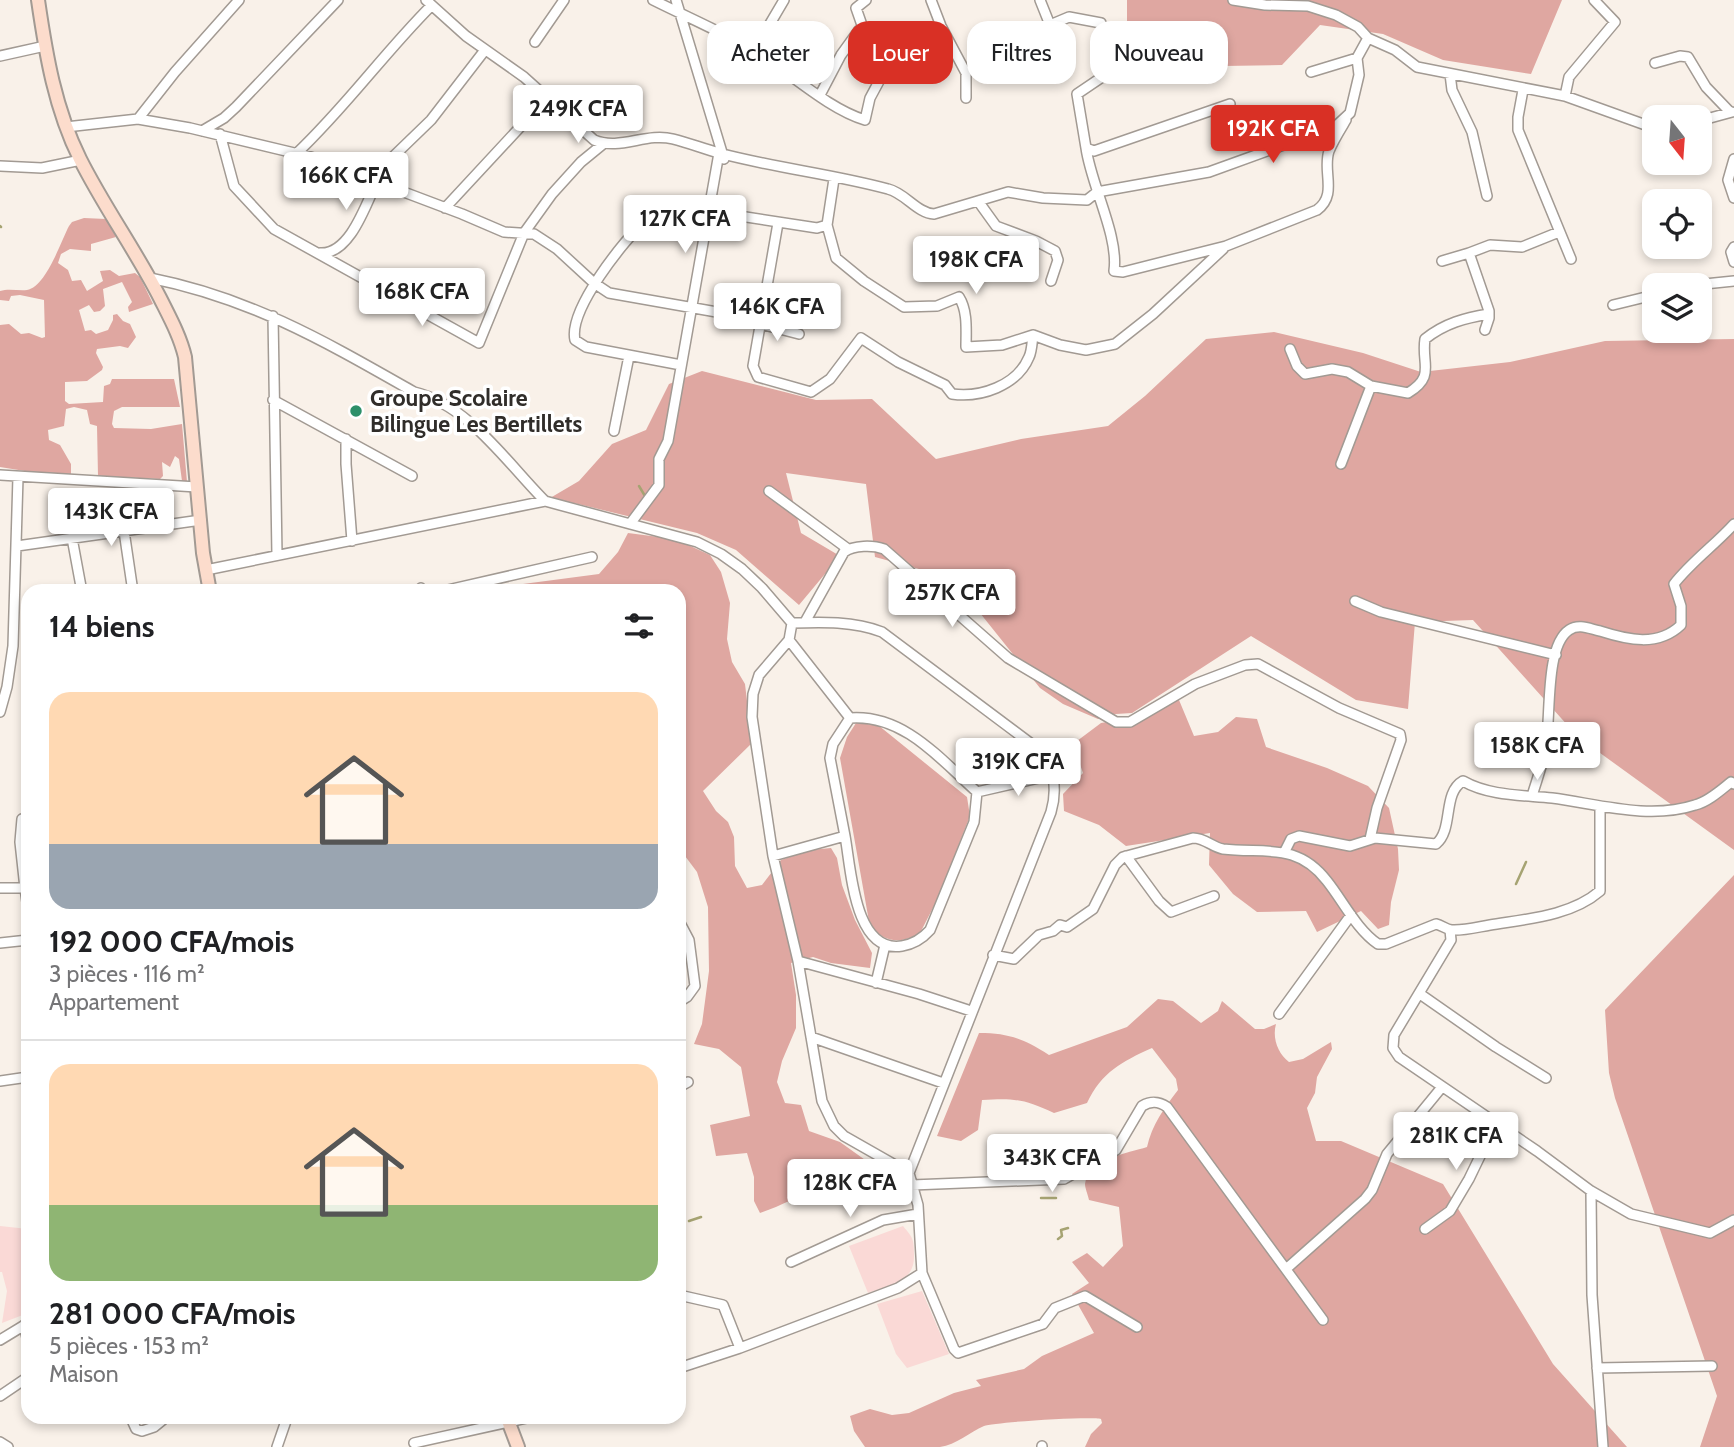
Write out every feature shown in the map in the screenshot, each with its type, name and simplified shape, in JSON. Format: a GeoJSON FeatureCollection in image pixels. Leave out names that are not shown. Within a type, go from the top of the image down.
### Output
{"type":"FeatureCollection","features":[{"type":"Feature","properties":{"kind":"main road"},"geometry":{"type":"LineString","coordinates":[[38,0],[45,46],[66,127],[80,160],[150,278],[183,350],[209,584]]}},
{"type":"Feature","properties":{"kind":"main road"},"geometry":{"type":"LineString","coordinates":[[509,1424],[514,1446]]}},
{"type":"Feature","properties":{"kind":"street"},"geometry":{"type":"LineString","coordinates":[[138,119],[175,72],[239,0]]}},
{"type":"Feature","properties":{"kind":"street"},"geometry":{"type":"LineString","coordinates":[[202,131],[236,107],[338,0]]}},
{"type":"Feature","properties":{"kind":"street"},"geometry":{"type":"LineString","coordinates":[[535,42],[564,0]]}},
{"type":"Feature","properties":{"kind":"street"},"geometry":{"type":"LineString","coordinates":[[653,0],[707,27]]}},
{"type":"Feature","properties":{"kind":"street"},"geometry":{"type":"LineString","coordinates":[[630,524],[659,485],[659,459],[668,441],[709,210],[722,156],[676,0]]}},
{"type":"Feature","properties":{"kind":"street"},"geometry":{"type":"LineString","coordinates":[[772,21],[784,0]]}},
{"type":"Feature","properties":{"kind":"street"},"geometry":{"type":"LineString","coordinates":[[820,95],[841,55],[863,28],[855,10],[858,4],[866,0]]}},
{"type":"Feature","properties":{"kind":"street"},"geometry":{"type":"LineString","coordinates":[[931,0],[939,21]]}},
{"type":"Feature","properties":{"kind":"street"},"geometry":{"type":"LineString","coordinates":[[1040,0],[1050,25],[1069,17],[1101,23],[1113,66],[1111,71],[1077,94],[1086,148],[1110,236],[1114,271],[1118,272],[1226,247],[1322,206],[1329,194],[1329,151],[1355,99],[1359,75],[1357,58],[1368,38]]}},
{"type":"Feature","properties":{"kind":"street"},"geometry":{"type":"LineString","coordinates":[[1233,0],[1265,5],[1308,6],[1336,15],[1358,27],[1368,38],[1395,50],[1417,66],[1523,90],[1564,96],[1642,124]]}},
{"type":"Feature","properties":{"kind":"street"},"geometry":{"type":"LineString","coordinates":[[1564,96],[1569,77],[1615,22],[1594,0]]}},
{"type":"Feature","properties":{"kind":"street"},"geometry":{"type":"LineString","coordinates":[[296,154],[349,99],[428,3],[485,50],[512,67],[594,140],[603,144],[665,137],[722,156],[891,189],[929,214],[940,214],[1008,192],[1043,198],[1087,200],[1097,192],[1209,172],[1336,126],[1346,119]]}},
{"type":"Feature","properties":{"kind":"street"},"geometry":{"type":"LineString","coordinates":[[0,56],[45,46]]}},
{"type":"Feature","properties":{"kind":"street"},"geometry":{"type":"LineString","coordinates":[[318,253],[331,253],[342,247],[358,222],[373,180],[430,120],[485,50]]}},
{"type":"Feature","properties":{"kind":"street"},"geometry":{"type":"LineString","coordinates":[[953,50],[965,73],[966,98]]}},
{"type":"Feature","properties":{"kind":"street"},"geometry":{"type":"LineString","coordinates":[[1655,63],[1680,56],[1688,57],[1706,87],[1732,112]]}},
{"type":"Feature","properties":{"kind":"street"},"geometry":{"type":"LineString","coordinates":[[1311,72],[1357,58]]}},
{"type":"Feature","properties":{"kind":"street"},"geometry":{"type":"LineString","coordinates":[[1450,74],[1452,90],[1472,132],[1487,196]]}},
{"type":"Feature","properties":{"kind":"street"},"geometry":{"type":"LineString","coordinates":[[804,84],[864,120],[870,98],[878,84]]}},
{"type":"Feature","properties":{"kind":"street"},"geometry":{"type":"LineString","coordinates":[[1523,90],[1517,117],[1518,130],[1571,259]]}},
{"type":"Feature","properties":{"kind":"street"},"geometry":{"type":"LineString","coordinates":[[445,208],[548,97]]}},
{"type":"Feature","properties":{"kind":"street"},"geometry":{"type":"LineString","coordinates":[[1086,148],[1094,151],[1230,104]]}},
{"type":"Feature","properties":{"kind":"street"},"geometry":{"type":"LineString","coordinates":[[1712,117],[1732,112]]}},
{"type":"Feature","properties":{"kind":"street"},"geometry":{"type":"LineString","coordinates":[[66,127],[138,119],[220,134],[311,157],[504,232],[534,234],[557,249],[594,283],[614,294],[691,306],[762,322],[799,334]]}},
{"type":"Feature","properties":{"kind":"street"},"geometry":{"type":"LineString","coordinates":[[220,134],[234,186],[274,229],[479,343],[524,233],[552,194],[581,162],[603,144]]}},
{"type":"Feature","properties":{"kind":"street"},"geometry":{"type":"LineString","coordinates":[[1734,159],[1728,180],[1734,198]]}},
{"type":"Feature","properties":{"kind":"street"},"geometry":{"type":"LineString","coordinates":[[0,166],[42,168],[80,160]]}},
{"type":"Feature","properties":{"kind":"street"},"geometry":{"type":"LineString","coordinates":[[834,178],[827,225],[836,258],[900,305],[937,306],[959,297],[964,313],[967,347],[1002,345],[1033,335],[1060,345],[1086,350],[1115,344],[1169,300],[1226,247]]}},
{"type":"Feature","properties":{"kind":"street"},"geometry":{"type":"LineString","coordinates":[[978,201],[996,226],[1037,241],[1055,251],[1058,260],[1051,281]]}},
{"type":"Feature","properties":{"kind":"street"},"geometry":{"type":"LineString","coordinates":[[681,365],[586,347],[575,340],[574,335],[594,283],[617,253],[654,214],[675,206],[817,228],[827,225]]}},
{"type":"Feature","properties":{"kind":"street"},"geometry":{"type":"LineString","coordinates":[[778,223],[753,366],[755,374],[811,392],[830,379],[861,338],[898,362],[945,385],[952,394],[967,396],[1004,386],[1029,358],[1033,335]]}},
{"type":"Feature","properties":{"kind":"street"},"geometry":{"type":"LineString","coordinates":[[1442,261],[1490,245],[1522,247],[1559,232]]}},
{"type":"Feature","properties":{"kind":"street"},"geometry":{"type":"LineString","coordinates":[[1734,247],[1731,252],[1734,262]]}},
{"type":"Feature","properties":{"kind":"street"},"geometry":{"type":"LineString","coordinates":[[1469,253],[1489,314],[1485,330]]}},
{"type":"Feature","properties":{"kind":"street"},"geometry":{"type":"LineString","coordinates":[[150,278],[196,288],[273,316],[414,392],[432,397],[465,419],[500,451],[515,472],[545,502]]}},
{"type":"Feature","properties":{"kind":"street"},"geometry":{"type":"LineString","coordinates":[[1712,283],[1734,281]]}},
{"type":"Feature","properties":{"kind":"street"},"geometry":{"type":"LineString","coordinates":[[1613,305],[1642,298]]}},
{"type":"Feature","properties":{"kind":"street"},"geometry":{"type":"LineString","coordinates":[[1290,349],[1297,366],[1305,374],[1332,369],[1348,372],[1371,386],[1408,393],[1420,386],[1424,379],[1427,362],[1425,339],[1451,323],[1489,314]]}},
{"type":"Feature","properties":{"kind":"street"},"geometry":{"type":"LineString","coordinates":[[273,316],[277,555]]}},
{"type":"Feature","properties":{"kind":"street"},"geometry":{"type":"LineString","coordinates":[[614,431],[629,356]]}},
{"type":"Feature","properties":{"kind":"street"},"geometry":{"type":"LineString","coordinates":[[1341,464],[1371,386]]}},
{"type":"Feature","properties":{"kind":"street"},"geometry":{"type":"LineString","coordinates":[[273,400],[412,476]]}},
{"type":"Feature","properties":{"kind":"street"},"geometry":{"type":"LineString","coordinates":[[346,439],[352,541]]}},
{"type":"Feature","properties":{"kind":"street"},"geometry":{"type":"LineString","coordinates":[[0,475],[197,486]]}},
{"type":"Feature","properties":{"kind":"street"},"geometry":{"type":"LineString","coordinates":[[0,712],[13,646],[18,477]]}},
{"type":"Feature","properties":{"kind":"street"},"geometry":{"type":"LineString","coordinates":[[769,491],[848,549]]}},
{"type":"Feature","properties":{"kind":"street"},"geometry":{"type":"LineString","coordinates":[[206,570],[545,502],[697,542],[743,569],[792,623]]}},
{"type":"Feature","properties":{"kind":"street"},"geometry":{"type":"LineString","coordinates":[[16,546],[201,520]]}},
{"type":"Feature","properties":{"kind":"street"},"geometry":{"type":"LineString","coordinates":[[1532,796],[1546,745],[1552,675],[1558,643],[1570,629],[1586,626],[1601,632],[1648,641],[1670,636],[1681,625],[1681,606],[1674,584],[1687,567],[1734,524]]}},
{"type":"Feature","properties":{"kind":"street"},"geometry":{"type":"LineString","coordinates":[[124,531],[132,584]]}},
{"type":"Feature","properties":{"kind":"street"},"geometry":{"type":"LineString","coordinates":[[72,538],[81,584]]}},
{"type":"Feature","properties":{"kind":"street"},"geometry":{"type":"LineString","coordinates":[[805,622],[844,552],[848,549],[874,547],[884,550],[1008,658],[1116,722],[1130,722],[1195,684],[1252,663],[1263,667],[1339,708],[1398,732],[1401,740],[1377,808],[1370,839]]}},
{"type":"Feature","properties":{"kind":"street"},"geometry":{"type":"LineString","coordinates":[[474,584],[592,557]]}},
{"type":"Feature","properties":{"kind":"street"},"geometry":{"type":"LineString","coordinates":[[1355,601],[1381,612],[1556,655]]}},
{"type":"Feature","properties":{"kind":"street"},"geometry":{"type":"LineString","coordinates":[[792,623],[869,627],[882,632],[1041,751],[1052,775],[1054,800],[1051,811],[909,1173],[918,1214],[922,1273],[954,1349],[958,1353],[1043,1324],[1055,1308],[1085,1296],[1137,1327]]}},
{"type":"Feature","properties":{"kind":"street"},"geometry":{"type":"LineString","coordinates":[[792,623],[789,640],[759,675],[753,694],[752,716],[773,856],[798,961],[822,1101],[834,1126],[844,1136],[909,1173]]}},
{"type":"Feature","properties":{"kind":"street"},"geometry":{"type":"LineString","coordinates":[[789,640],[850,718]]}},
{"type":"Feature","properties":{"kind":"street"},"geometry":{"type":"LineString","coordinates":[[850,718],[865,717],[901,727],[977,792]]}},
{"type":"Feature","properties":{"kind":"street"},"geometry":{"type":"LineString","coordinates":[[850,718],[833,744],[830,758],[860,915],[876,940],[885,945],[910,944],[923,939],[930,930],[974,822],[977,792]]}},
{"type":"Feature","properties":{"kind":"street"},"geometry":{"type":"LineString","coordinates":[[977,792],[1052,775]]}},
{"type":"Feature","properties":{"kind":"street"},"geometry":{"type":"LineString","coordinates":[[1285,851],[1294,837],[1350,846],[1370,839],[1436,844],[1442,837],[1455,789],[1463,782],[1479,790],[1625,810],[1697,805],[1731,782],[1734,784]]}},
{"type":"Feature","properties":{"kind":"street"},"geometry":{"type":"LineString","coordinates":[[993,955],[1014,959],[1042,933],[1052,931],[1060,925],[1067,927],[1093,909],[1115,865],[1126,856],[1193,838],[1218,848],[1285,851],[1317,870],[1375,943],[1381,944],[1436,924],[1450,930],[1570,909],[1590,900],[1601,891],[1600,806]]}},
{"type":"Feature","properties":{"kind":"street"},"geometry":{"type":"LineString","coordinates":[[21,830],[21,851]]}},
{"type":"Feature","properties":{"kind":"street"},"geometry":{"type":"LineString","coordinates":[[773,856],[845,836]]}},
{"type":"Feature","properties":{"kind":"street"},"geometry":{"type":"LineString","coordinates":[[1126,856],[1158,901],[1171,912],[1214,896]]}},
{"type":"Feature","properties":{"kind":"street"},"geometry":{"type":"LineString","coordinates":[[0,888],[21,888]]}},
{"type":"Feature","properties":{"kind":"street"},"geometry":{"type":"LineString","coordinates":[[1279,1014],[1351,915]]}},
{"type":"Feature","properties":{"kind":"street"},"geometry":{"type":"LineString","coordinates":[[1450,930],[1451,940],[1394,1035],[1393,1048],[1399,1057],[1591,1191],[1631,1214],[1710,1233],[1734,1220]]}},
{"type":"Feature","properties":{"kind":"street"},"geometry":{"type":"LineString","coordinates":[[686,934],[695,986],[686,998]]}},
{"type":"Feature","properties":{"kind":"street"},"geometry":{"type":"LineString","coordinates":[[0,943],[21,941]]}},
{"type":"Feature","properties":{"kind":"street"},"geometry":{"type":"LineString","coordinates":[[877,983],[885,945]]}},
{"type":"Feature","properties":{"kind":"street"},"geometry":{"type":"LineString","coordinates":[[798,961],[971,1011]]}},
{"type":"Feature","properties":{"kind":"street"},"geometry":{"type":"LineString","coordinates":[[1420,994],[1546,1078]]}},
{"type":"Feature","properties":{"kind":"street"},"geometry":{"type":"LineString","coordinates":[[811,1037],[943,1083]]}},
{"type":"Feature","properties":{"kind":"street"},"geometry":{"type":"LineString","coordinates":[[0,1081],[21,1078]]}},
{"type":"Feature","properties":{"kind":"street"},"geometry":{"type":"LineString","coordinates":[[1286,1269],[1372,1190],[1387,1154],[1442,1087]]}},
{"type":"Feature","properties":{"kind":"street"},"geometry":{"type":"LineString","coordinates":[[912,1185],[1064,1179],[1116,1150],[1142,1106],[1155,1102],[1167,1107],[1323,1320]]}},
{"type":"Feature","properties":{"kind":"street"},"geometry":{"type":"LineString","coordinates":[[1425,1229],[1450,1211],[1496,1124]]}},
{"type":"Feature","properties":{"kind":"street"},"geometry":{"type":"LineString","coordinates":[[1591,1191],[1592,1295],[1603,1447]]}},
{"type":"Feature","properties":{"kind":"street"},"geometry":{"type":"LineString","coordinates":[[791,1262],[883,1220],[918,1214]]}},
{"type":"Feature","properties":{"kind":"street"},"geometry":{"type":"LineString","coordinates":[[686,1366],[898,1288],[922,1273]]}},
{"type":"Feature","properties":{"kind":"street"},"geometry":{"type":"LineString","coordinates":[[686,1296],[723,1304],[740,1348]]}},
{"type":"Feature","properties":{"kind":"street"},"geometry":{"type":"LineString","coordinates":[[0,1340],[21,1327]]}},
{"type":"Feature","properties":{"kind":"street"},"geometry":{"type":"LineString","coordinates":[[1597,1368],[1712,1366]]}},
{"type":"Feature","properties":{"kind":"street"},"geometry":{"type":"LineString","coordinates":[[0,1396],[21,1382]]}},
{"type":"Feature","properties":{"kind":"street"},"geometry":{"type":"LineString","coordinates":[[134,1424],[136,1429],[142,1431],[157,1424]]}},
{"type":"Feature","properties":{"kind":"street"},"geometry":{"type":"LineString","coordinates":[[277,1447],[285,1424]]}},
{"type":"Feature","properties":{"kind":"street"},"geometry":{"type":"LineString","coordinates":[[414,1443],[492,1424]]}},
{"type":"Feature","properties":{"kind":"street"},"geometry":{"type":"LineString","coordinates":[[0,1442],[8,1447]]}},
{"type":"Feature","properties":{"kind":"shaded area"},"geometry":{"type":"Polygon","coordinates":[[[1127,0],[1562,0],[1531,74],[1443,60],[1383,34],[1320,25],[1282,65],[1228,66],[1228,21],[1127,21],[1127,0]]]}},
{"type":"Feature","properties":{"kind":"shaded area"},"geometry":{"type":"Polygon","coordinates":[[[84,218],[106,219],[116,237],[91,244],[91,251],[70,249],[61,254],[58,263],[68,270],[72,281],[81,280],[87,291],[103,281],[100,271],[110,270],[119,276],[135,273],[140,277],[153,304],[129,312],[128,307],[132,302],[122,282],[103,289],[105,306],[100,311],[94,312],[89,305],[79,310],[85,331],[91,330],[96,334],[108,330],[113,315],[117,314],[130,324],[136,337],[128,348],[120,346],[97,349],[102,370],[87,381],[65,382],[65,401],[69,404],[103,402],[104,386],[110,384],[112,379],[174,379],[180,407],[122,407],[114,411],[112,424],[114,428],[151,429],[182,424],[187,482],[182,481],[179,459],[175,456],[170,467],[162,462],[163,476],[160,479],[98,476],[97,426],[90,424],[87,410],[74,407],[66,409],[64,426],[48,430],[49,440],[60,445],[71,464],[71,474],[37,473],[0,467],[0,325],[9,324],[21,334],[45,337],[44,300],[20,295],[11,296],[9,301],[0,300],[0,291],[27,290],[34,287],[47,272],[69,226],[72,222],[84,218]]]}},
{"type":"Feature","properties":{"kind":"shaded area"},"geometry":{"type":"Polygon","coordinates":[[[1274,332],[1363,353],[1421,372],[1510,362],[1605,341],[1712,343],[1712,339],[1734,339],[1734,850],[1578,737],[1473,620],[1415,622],[1408,709],[1356,700],[1251,636],[1132,713],[1098,719],[1063,704],[1040,688],[952,578],[875,557],[866,484],[786,473],[801,533],[840,556],[799,605],[736,550],[697,533],[574,503],[545,501],[579,481],[612,444],[646,430],[669,384],[702,371],[816,400],[872,399],[936,459],[1021,439],[1108,426],[1145,396],[1206,339],[1274,332]]]}},
{"type":"Feature","properties":{"kind":"shaded area"},"geometry":{"type":"Polygon","coordinates":[[[628,533],[659,537],[686,544],[710,555],[721,572],[730,603],[727,639],[732,662],[745,684],[752,743],[703,791],[716,811],[728,822],[734,837],[735,866],[747,888],[762,885],[781,860],[810,850],[831,848],[837,858],[842,885],[855,920],[872,953],[870,968],[831,963],[813,957],[791,963],[796,995],[796,1028],[782,1061],[777,1082],[785,1103],[801,1105],[809,1131],[840,1142],[896,1178],[892,1192],[831,1199],[819,1188],[760,1213],[754,1201],[754,1177],[747,1153],[716,1156],[710,1125],[750,1116],[741,1067],[719,1049],[694,1044],[702,1024],[709,971],[708,907],[697,872],[686,857],[686,584],[523,584],[599,574],[618,552],[628,533]]]}},
{"type":"Feature","properties":{"kind":"shaded area"},"geometry":{"type":"Polygon","coordinates":[[[1172,691],[1179,700],[1194,736],[1218,732],[1236,717],[1257,719],[1266,747],[1327,768],[1368,786],[1389,808],[1398,849],[1399,870],[1391,902],[1389,925],[1378,929],[1361,911],[1317,932],[1306,911],[1257,912],[1233,894],[1209,865],[1210,833],[1126,846],[1099,825],[1064,811],[1063,794],[1083,773],[1073,744],[1101,723],[1131,718],[1172,691]]]}},
{"type":"Feature","properties":{"kind":"shaded area"},"geometry":{"type":"Polygon","coordinates":[[[856,723],[878,725],[967,797],[970,816],[937,900],[919,935],[905,939],[888,939],[870,927],[840,758],[847,737],[856,723]]]}},
{"type":"Feature","properties":{"kind":"shaded area"},"geometry":{"type":"Polygon","coordinates":[[[1734,875],[1734,1447],[1700,1447],[1717,1396],[1615,1098],[1609,1073],[1605,1010],[1734,875]]]}},
{"type":"Feature","properties":{"kind":"shaded area"},"geometry":{"type":"Polygon","coordinates":[[[1158,999],[1173,1001],[1201,1023],[1218,1011],[1222,1001],[1255,1029],[1276,1024],[1277,1045],[1289,1062],[1303,1059],[1331,1042],[1332,1049],[1317,1077],[1315,1093],[1307,1108],[1316,1141],[1341,1141],[1443,1184],[1553,1364],[1627,1447],[1085,1447],[1091,1434],[1102,1423],[1101,1419],[1080,1418],[992,1424],[952,1444],[940,1447],[865,1447],[854,1431],[850,1416],[870,1409],[892,1415],[909,1413],[954,1393],[981,1386],[976,1380],[1024,1369],[1042,1356],[1094,1333],[1072,1294],[1089,1283],[1072,1262],[1087,1253],[1103,1267],[1123,1246],[1119,1207],[1089,1200],[1085,1184],[1088,1175],[1110,1158],[1147,1147],[1159,1117],[1178,1090],[1176,1079],[1152,1048],[1114,1069],[1099,1083],[1087,1103],[1054,1113],[1019,1100],[982,1100],[978,1130],[961,1141],[937,1136],[979,1033],[1016,1038],[1049,1055],[1127,1027],[1158,999]]]}},
{"type":"Feature","properties":{"kind":"shaded area"},"geometry":{"type":"Polygon","coordinates":[[[0,1226],[21,1228],[21,1316],[2,1323],[7,1291],[0,1272],[0,1226]]]}},
{"type":"Feature","properties":{"kind":"shaded area"},"geometry":{"type":"Polygon","coordinates":[[[903,1226],[913,1242],[914,1255],[910,1272],[899,1282],[868,1293],[849,1246],[903,1226]]]}},
{"type":"Feature","properties":{"kind":"shaded area"},"geometry":{"type":"Polygon","coordinates":[[[922,1291],[949,1354],[907,1368],[896,1354],[877,1304],[922,1291]]]}},
{"type":"Feature","properties":{"kind":"waterway"},"geometry":{"type":"LineString","coordinates":[[639,486],[645,496]]}},
{"type":"Feature","properties":{"kind":"waterway"},"geometry":{"type":"LineString","coordinates":[[1516,884],[1526,862]]}},
{"type":"Feature","properties":{"kind":"waterway"},"geometry":{"type":"LineString","coordinates":[[1041,1198],[1056,1198]]}},
{"type":"Feature","properties":{"kind":"waterway"},"geometry":{"type":"LineString","coordinates":[[689,1221],[701,1217]]}},
{"type":"Feature","properties":{"kind":"waterway"},"geometry":{"type":"LineString","coordinates":[[1058,1239],[1062,1236],[1061,1230],[1068,1228]]}},
{"type":"Feature","properties":{"kind":"place","name":"Groupe Scolaire Bilingue Les Bertillets"},"geometry":{"type":"Point","coordinates":[356,411]}}]}
